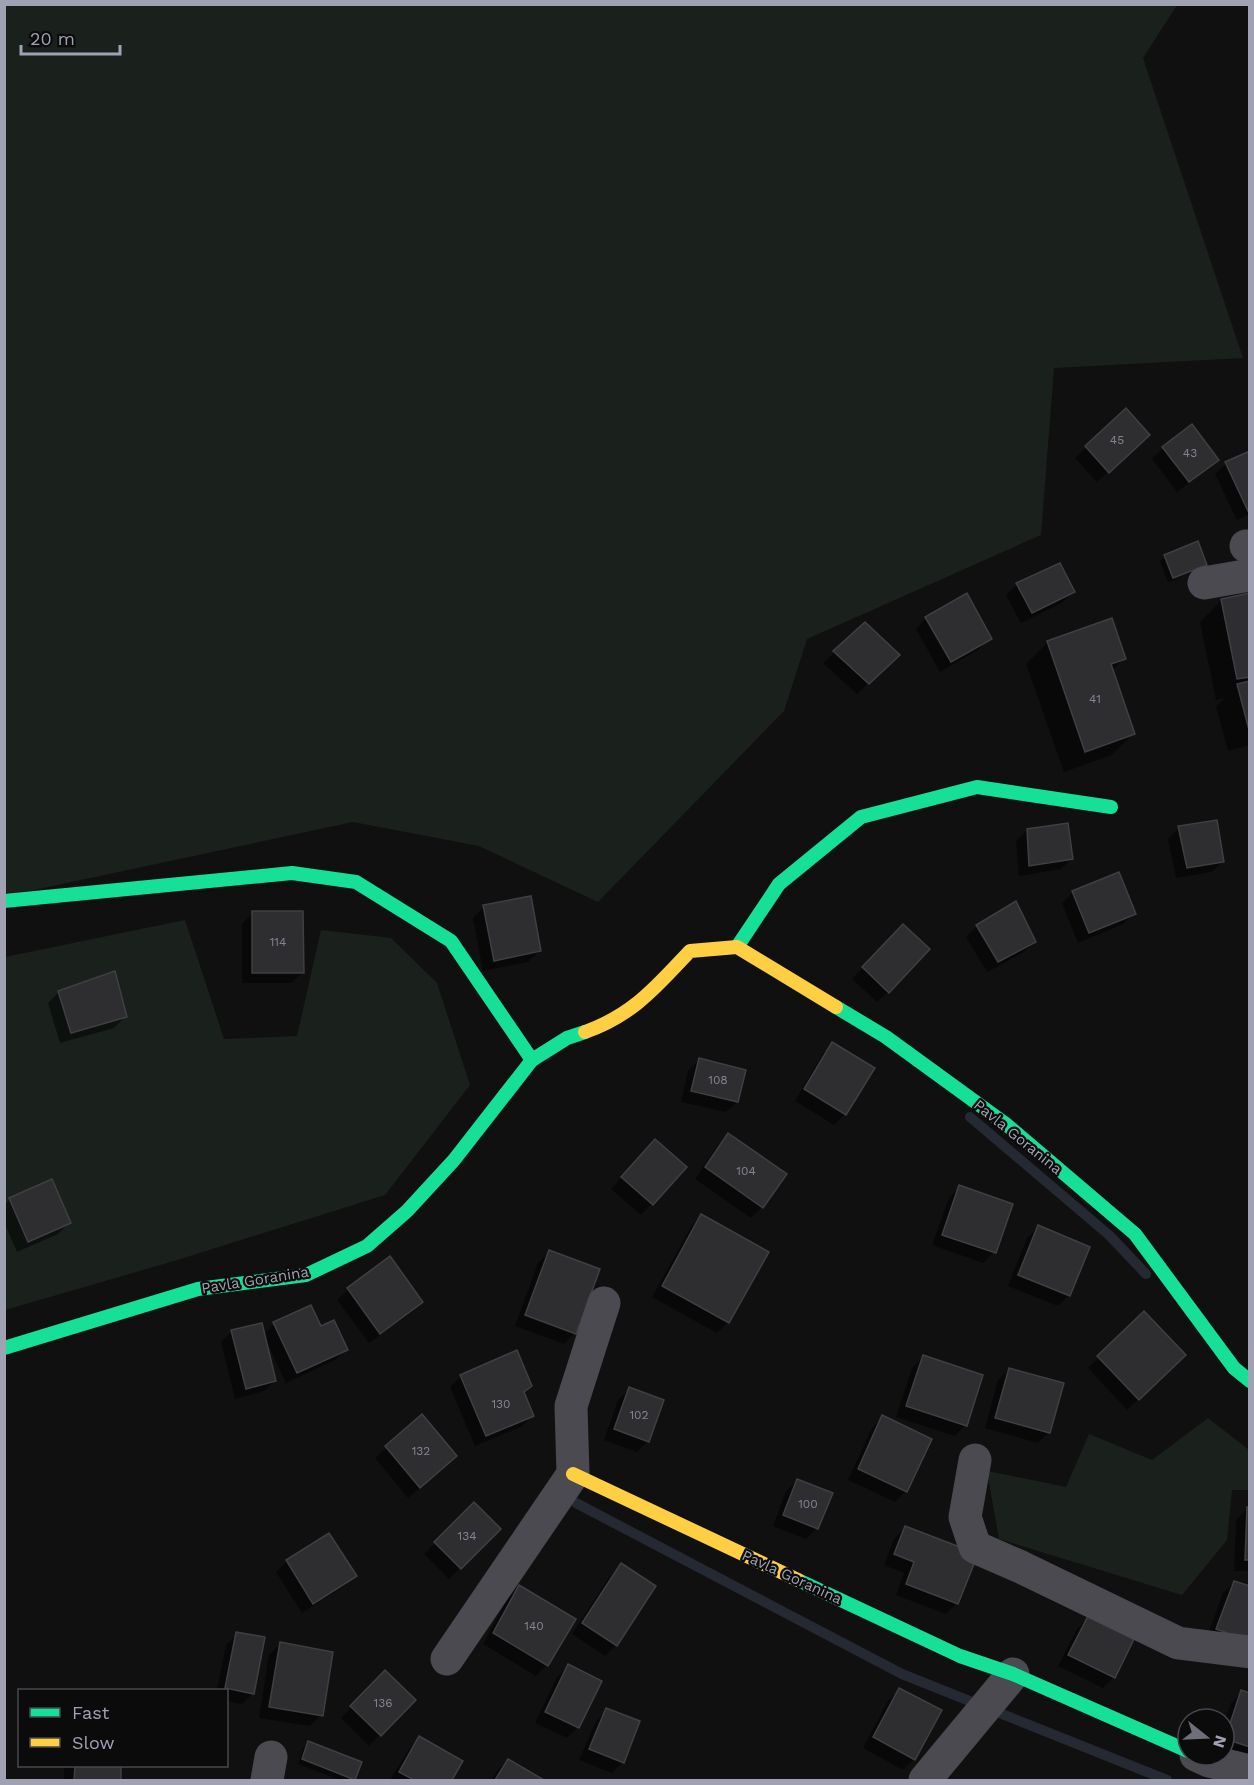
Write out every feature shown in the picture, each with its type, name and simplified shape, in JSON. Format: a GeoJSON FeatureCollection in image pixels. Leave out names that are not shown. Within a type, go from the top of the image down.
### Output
{"type":"FeatureCollection","features":[{"type":"Feature","properties":{"kind":"street"},"geometry":{"type":"LineString","coordinates":[[1204,584],[1248,556]]}},
{"type":"Feature","properties":{"kind":"street"},"geometry":{"type":"LineString","coordinates":[[737,947],[780,884],[861,817],[977,787],[1112,807]]}},
{"type":"Feature","properties":{"kind":"street"},"geometry":{"type":"LineString","coordinates":[[4,901],[292,873],[356,882],[452,941],[532,1060]]}},
{"type":"Feature","properties":{"kind":"street","name":"Pavla Goranina"},"geometry":{"type":"LineString","coordinates":[[4,1348],[198,1289],[306,1275],[367,1246],[407,1211],[454,1160],[532,1060],[567,1038],[593,1029],[626,1012],[647,997],[690,951],[737,947],[886,1037],[1007,1125],[1135,1234],[1234,1368],[1250,1381]]}},
{"type":"Feature","properties":{"kind":"street"},"geometry":{"type":"LineString","coordinates":[[447,1659],[573,1474],[571,1406],[604,1303]]}},
{"type":"Feature","properties":{"kind":"street"},"geometry":{"type":"LineString","coordinates":[[975,1460],[966,1517],[975,1547],[1178,1643],[1250,1652]]}},
{"type":"Feature","properties":{"kind":"street","name":"Pavla Goranina"},"geometry":{"type":"LineString","coordinates":[[573,1474],[960,1656],[1013,1674],[1176,1747]]}},
{"type":"Feature","properties":{"kind":"street"},"geometry":{"type":"LineString","coordinates":[[925,1780],[1013,1674]]}},
{"type":"Feature","properties":{"kind":"street"},"geometry":{"type":"LineString","coordinates":[[1234,1767],[1250,1771]]}},
{"type":"Feature","properties":{"kind":"shaded area"},"geometry":{"type":"Polygon","coordinates":[[[5,5],[1177,5],[1143,58],[1243,358],[1054,368],[1041,535],[807,639],[784,711],[598,902],[479,846],[353,822],[29,891],[5,893],[5,5]]]}},
{"type":"Feature","properties":{"kind":"shaded area"},"geometry":{"type":"Polygon","coordinates":[[[185,920],[224,1039],[297,1036],[321,930],[391,938],[437,983],[470,1085],[385,1195],[174,1261],[5,1310],[5,957],[185,920]]]}},
{"type":"Feature","properties":{"kind":"shaded area"},"geometry":{"type":"Polygon","coordinates":[[[1208,1418],[1249,1450],[1249,1490],[1232,1490],[1227,1540],[1182,1595],[999,1539],[987,1471],[1066,1487],[1089,1434],[1152,1460],[1208,1418]]]}},
{"type":"Feature","properties":{"kind":"building"},"geometry":{"type":"Polygon","coordinates":[[[1126,408],[1150,435],[1109,473],[1085,446],[1126,408]]]}},
{"type":"Feature","properties":{"kind":"building"},"geometry":{"type":"Polygon","coordinates":[[[1192,424],[1219,460],[1189,482],[1162,447],[1192,424]]]}},
{"type":"Feature","properties":{"kind":"building"},"geometry":{"type":"Polygon","coordinates":[[[1250,451],[1250,510],[1248,511],[1225,462],[1250,451]]]}},
{"type":"Feature","properties":{"kind":"building"},"geometry":{"type":"Polygon","coordinates":[[[1198,541],[1207,565],[1173,578],[1164,555],[1198,541]]]}},
{"type":"Feature","properties":{"kind":"building"},"geometry":{"type":"Polygon","coordinates":[[[1060,563],[1075,592],[1032,613],[1016,583],[1060,563]]]}},
{"type":"Feature","properties":{"kind":"building"},"geometry":{"type":"Polygon","coordinates":[[[967,593],[992,639],[951,662],[925,617],[967,593]]]}},
{"type":"Feature","properties":{"kind":"building"},"geometry":{"type":"Polygon","coordinates":[[[1250,593],[1250,677],[1237,679],[1221,599],[1250,593]]]}},
{"type":"Feature","properties":{"kind":"building"},"geometry":{"type":"Polygon","coordinates":[[[1112,618],[1126,659],[1111,664],[1135,734],[1085,752],[1047,641],[1112,618]]]}},
{"type":"Feature","properties":{"kind":"building"},"geometry":{"type":"Polygon","coordinates":[[[865,622],[900,655],[869,684],[833,651],[865,622]]]}},
{"type":"Feature","properties":{"kind":"building"},"geometry":{"type":"Polygon","coordinates":[[[1250,681],[1250,730],[1249,730],[1237,684],[1250,681]]]}},
{"type":"Feature","properties":{"kind":"building"},"geometry":{"type":"Polygon","coordinates":[[[1217,820],[1224,862],[1187,868],[1178,826],[1217,820]]]}},
{"type":"Feature","properties":{"kind":"building"},"geometry":{"type":"Polygon","coordinates":[[[1068,823],[1073,859],[1029,866],[1027,829],[1068,823]]]}},
{"type":"Feature","properties":{"kind":"building"},"geometry":{"type":"Polygon","coordinates":[[[1119,872],[1136,914],[1089,933],[1072,891],[1119,872]]]}},
{"type":"Feature","properties":{"kind":"building"},"geometry":{"type":"Polygon","coordinates":[[[531,896],[541,951],[494,961],[483,905],[531,896]]]}},
{"type":"Feature","properties":{"kind":"building"},"geometry":{"type":"Polygon","coordinates":[[[1016,901],[1036,942],[998,962],[976,925],[1016,901]]]}},
{"type":"Feature","properties":{"kind":"building"},"geometry":{"type":"Polygon","coordinates":[[[252,911],[303,911],[304,973],[252,973],[252,911]]]}},
{"type":"Feature","properties":{"kind":"building"},"geometry":{"type":"Polygon","coordinates":[[[903,924],[930,949],[889,993],[862,967],[903,924]]]}},
{"type":"Feature","properties":{"kind":"building"},"geometry":{"type":"Polygon","coordinates":[[[115,971],[127,1017],[71,1033],[58,991],[115,971]]]}},
{"type":"Feature","properties":{"kind":"building"},"geometry":{"type":"Polygon","coordinates":[[[832,1042],[875,1068],[846,1115],[804,1089],[832,1042]]]}},
{"type":"Feature","properties":{"kind":"building"},"geometry":{"type":"Polygon","coordinates":[[[699,1058],[746,1070],[738,1102],[691,1091],[699,1058]]]}},
{"type":"Feature","properties":{"kind":"building"},"geometry":{"type":"Polygon","coordinates":[[[728,1133],[787,1174],[763,1208],[705,1167],[728,1133]]]}},
{"type":"Feature","properties":{"kind":"building"},"geometry":{"type":"Polygon","coordinates":[[[655,1139],[687,1167],[653,1205],[621,1177],[655,1139]]]}},
{"type":"Feature","properties":{"kind":"building"},"geometry":{"type":"Polygon","coordinates":[[[52,1179],[71,1223],[28,1242],[9,1198],[52,1179]]]}},
{"type":"Feature","properties":{"kind":"building"},"geometry":{"type":"Polygon","coordinates":[[[959,1185],[1013,1204],[996,1253],[942,1235],[959,1185]]]}},
{"type":"Feature","properties":{"kind":"building"},"geometry":{"type":"Polygon","coordinates":[[[701,1214],[769,1252],[729,1323],[662,1286],[701,1214]]]}},
{"type":"Feature","properties":{"kind":"building"},"geometry":{"type":"Polygon","coordinates":[[[1038,1225],[1090,1247],[1070,1296],[1018,1275],[1038,1225]]]}},
{"type":"Feature","properties":{"kind":"building"},"geometry":{"type":"Polygon","coordinates":[[[549,1250],[600,1269],[576,1334],[525,1315],[549,1250]]]}},
{"type":"Feature","properties":{"kind":"building"},"geometry":{"type":"Polygon","coordinates":[[[390,1256],[423,1302],[380,1334],[347,1288],[390,1256]]]}},
{"type":"Feature","properties":{"kind":"building"},"geometry":{"type":"Polygon","coordinates":[[[311,1305],[321,1326],[334,1320],[348,1350],[297,1373],[273,1322],[311,1305]]]}},
{"type":"Feature","properties":{"kind":"building"},"geometry":{"type":"Polygon","coordinates":[[[1144,1311],[1186,1355],[1139,1400],[1097,1356],[1144,1311]]]}},
{"type":"Feature","properties":{"kind":"building"},"geometry":{"type":"Polygon","coordinates":[[[262,1323],[276,1381],[246,1389],[231,1330],[262,1323]]]}},
{"type":"Feature","properties":{"kind":"building"},"geometry":{"type":"Polygon","coordinates":[[[517,1350],[532,1386],[524,1392],[534,1416],[486,1436],[460,1375],[517,1350]]]}},
{"type":"Feature","properties":{"kind":"building"},"geometry":{"type":"Polygon","coordinates":[[[923,1355],[983,1375],[967,1426],[906,1406],[923,1355]]]}},
{"type":"Feature","properties":{"kind":"building"},"geometry":{"type":"Polygon","coordinates":[[[1009,1368],[1064,1383],[1050,1433],[995,1418],[1009,1368]]]}},
{"type":"Feature","properties":{"kind":"building"},"geometry":{"type":"Polygon","coordinates":[[[629,1387],[664,1400],[649,1442],[614,1429],[629,1387]]]}},
{"type":"Feature","properties":{"kind":"building"},"geometry":{"type":"Polygon","coordinates":[[[422,1414],[457,1456],[420,1488],[385,1446],[422,1414]]]}},
{"type":"Feature","properties":{"kind":"building"},"geometry":{"type":"Polygon","coordinates":[[[882,1415],[932,1439],[907,1492],[858,1469],[882,1415]]]}},
{"type":"Feature","properties":{"kind":"building"},"geometry":{"type":"Polygon","coordinates":[[[797,1479],[833,1493],[818,1529],[783,1515],[797,1479]]]}},
{"type":"Feature","properties":{"kind":"building"},"geometry":{"type":"Polygon","coordinates":[[[474,1502],[501,1529],[461,1569],[434,1542],[474,1502]]]}},
{"type":"Feature","properties":{"kind":"building"},"geometry":{"type":"Polygon","coordinates":[[[1247,1507],[1250,1507],[1250,1560],[1245,1560],[1247,1507]]]}},
{"type":"Feature","properties":{"kind":"building"},"geometry":{"type":"Polygon","coordinates":[[[905,1526],[978,1554],[958,1604],[906,1584],[914,1562],[894,1554],[905,1526]]]}},
{"type":"Feature","properties":{"kind":"building"},"geometry":{"type":"Polygon","coordinates":[[[329,1533],[357,1576],[313,1604],[286,1560],[329,1533]]]}},
{"type":"Feature","properties":{"kind":"building"},"geometry":{"type":"Polygon","coordinates":[[[621,1563],[656,1586],[617,1646],[582,1623],[621,1563]]]}},
{"type":"Feature","properties":{"kind":"building"},"geometry":{"type":"Polygon","coordinates":[[[1234,1581],[1250,1586],[1250,1641],[1216,1629],[1234,1581]]]}},
{"type":"Feature","properties":{"kind":"building"},"geometry":{"type":"Polygon","coordinates":[[[519,1585],[576,1619],[548,1666],[493,1633],[519,1585]]]}},
{"type":"Feature","properties":{"kind":"building"},"geometry":{"type":"Polygon","coordinates":[[[1088,1616],[1134,1639],[1115,1678],[1068,1655],[1088,1616]]]}},
{"type":"Feature","properties":{"kind":"building"},"geometry":{"type":"Polygon","coordinates":[[[236,1632],[265,1637],[254,1694],[225,1688],[236,1632]]]}},
{"type":"Feature","properties":{"kind":"building"},"geometry":{"type":"Polygon","coordinates":[[[280,1642],[333,1652],[323,1716],[269,1707],[280,1642]]]}},
{"type":"Feature","properties":{"kind":"building"},"geometry":{"type":"Polygon","coordinates":[[[568,1664],[602,1681],[579,1728],[545,1712],[568,1664]]]}},
{"type":"Feature","properties":{"kind":"building"},"geometry":{"type":"Polygon","coordinates":[[[385,1670],[416,1700],[381,1736],[350,1706],[385,1670]]]}},
{"type":"Feature","properties":{"kind":"building"},"geometry":{"type":"Polygon","coordinates":[[[899,1688],[942,1710],[915,1760],[873,1737],[899,1688]]]}},
{"type":"Feature","properties":{"kind":"building"},"geometry":{"type":"Polygon","coordinates":[[[1241,1690],[1250,1693],[1250,1747],[1236,1743],[1235,1707],[1241,1690]]]}},
{"type":"Feature","properties":{"kind":"building"},"geometry":{"type":"Polygon","coordinates":[[[606,1708],[640,1721],[624,1763],[589,1749],[606,1708]]]}},
{"type":"Feature","properties":{"kind":"building"},"geometry":{"type":"Polygon","coordinates":[[[419,1736],[463,1761],[452,1780],[414,1780],[399,1772],[419,1736]]]}},
{"type":"Feature","properties":{"kind":"building"},"geometry":{"type":"Polygon","coordinates":[[[308,1741],[362,1762],[355,1780],[302,1759],[308,1741]]]}},
{"type":"Feature","properties":{"kind":"building"},"geometry":{"type":"Polygon","coordinates":[[[508,1759],[544,1780],[495,1780],[508,1759]]]}},
{"type":"Feature","properties":{"kind":"building"},"geometry":{"type":"Polygon","coordinates":[[[75,1767],[121,1767],[121,1780],[74,1780],[75,1767]]]}},
{"type":"Feature","properties":{"kind":"waterway"},"geometry":{"type":"LineString","coordinates":[[970,1117],[1109,1235],[1146,1274]]}},
{"type":"Feature","properties":{"kind":"waterway"},"geometry":{"type":"LineString","coordinates":[[576,1503],[902,1674],[1167,1780]]}},
{"type":"Feature","properties":{"kind":"traffic: fast"},"geometry":{"type":"LineString","coordinates":[[737,947],[779,884],[861,817],[977,787],[1111,807]]}},
{"type":"Feature","properties":{"kind":"traffic: fast"},"geometry":{"type":"LineString","coordinates":[[4,901],[292,873],[356,882],[451,941],[532,1060]]}},
{"type":"Feature","properties":{"kind":"traffic: fast"},"geometry":{"type":"LineString","coordinates":[[836,1007],[886,1037],[1007,1125],[1135,1234],[1234,1368],[1250,1381]]}},
{"type":"Feature","properties":{"kind":"traffic: fast"},"geometry":{"type":"LineString","coordinates":[[4,1348],[198,1289],[306,1275],[367,1246],[407,1211],[454,1160],[532,1060],[567,1038],[585,1032]]}},
{"type":"Feature","properties":{"kind":"traffic: fast"},"geometry":{"type":"LineString","coordinates":[[798,1580],[960,1656],[1013,1674],[1176,1746]]}},
{"type":"Feature","properties":{"kind":"traffic: slow"},"geometry":{"type":"LineString","coordinates":[[585,1032],[617,1017],[643,999],[690,951],[737,947],[836,1007]]}},
{"type":"Feature","properties":{"kind":"traffic: slow"},"geometry":{"type":"LineString","coordinates":[[573,1474],[798,1580]]}}]}
